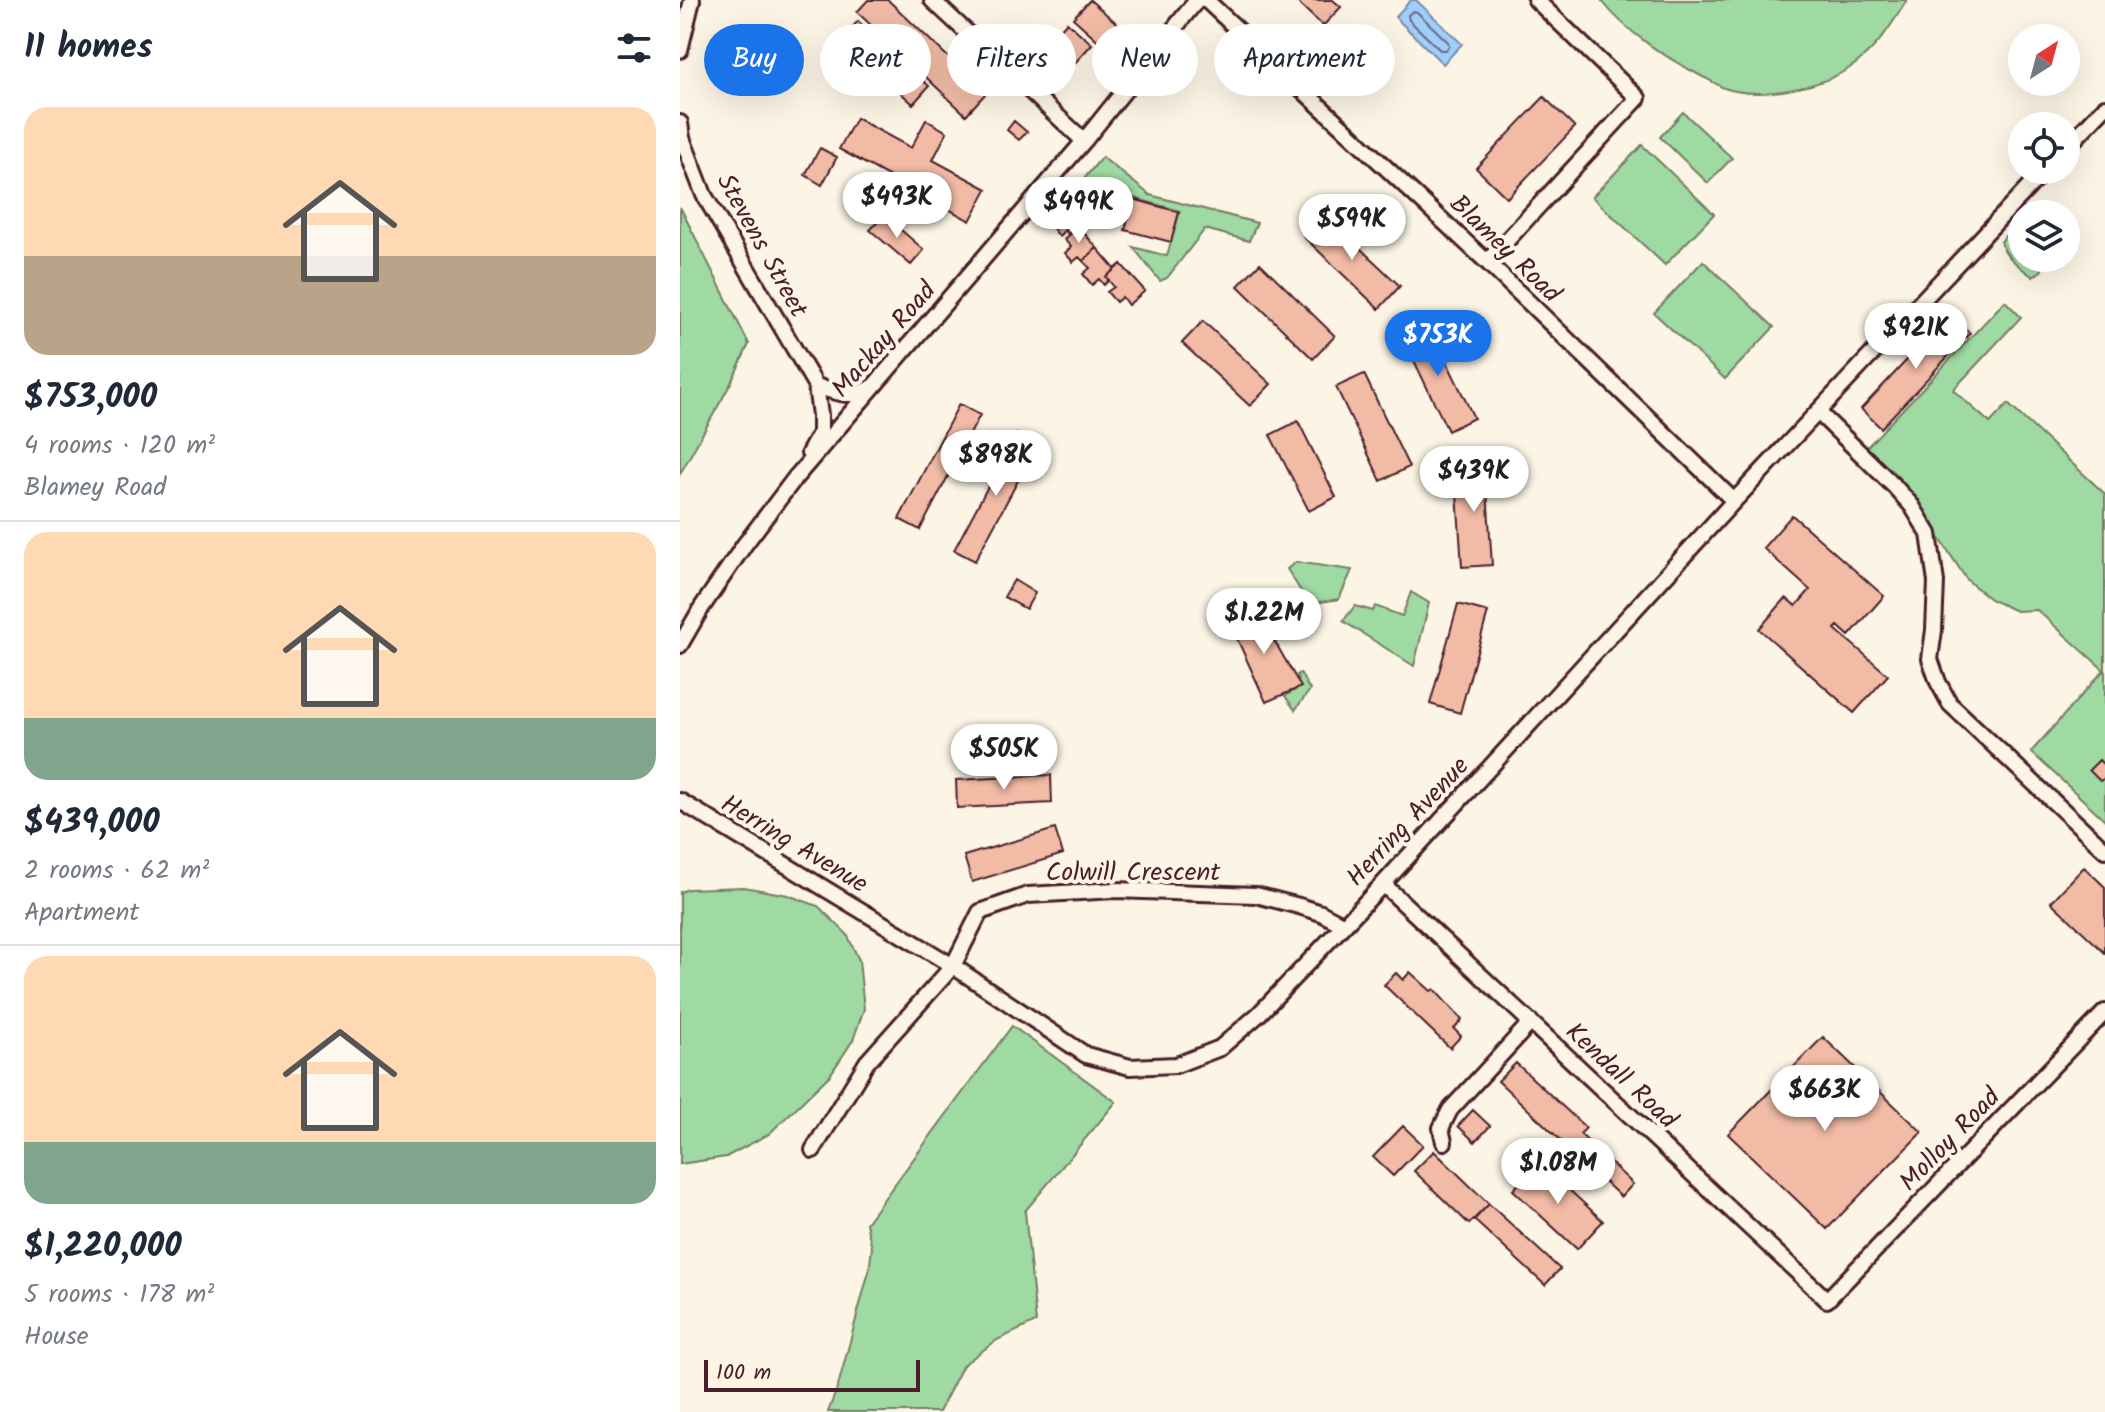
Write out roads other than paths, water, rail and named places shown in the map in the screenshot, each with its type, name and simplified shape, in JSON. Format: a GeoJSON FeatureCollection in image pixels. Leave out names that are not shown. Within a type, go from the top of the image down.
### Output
{"type":"FeatureCollection","features":[{"type":"Feature","properties":{"kind":"street"},"geometry":{"type":"LineString","coordinates":[[680,50],[692,0]]}},
{"type":"Feature","properties":{"kind":"street"},"geometry":{"type":"LineString","coordinates":[[932,0],[1084,141]]}},
{"type":"Feature","properties":{"kind":"street","name":"Mackay Road"},"geometry":{"type":"LineString","coordinates":[[680,645],[710,594],[795,478],[1084,141],[1197,0]]}},
{"type":"Feature","properties":{"kind":"street","name":"Blamey Road"},"geometry":{"type":"LineString","coordinates":[[1206,0],[1487,262],[1734,501]]}},
{"type":"Feature","properties":{"kind":"street"},"geometry":{"type":"LineString","coordinates":[[1487,262],[1638,98],[1536,0]]}},
{"type":"Feature","properties":{"kind":"street"},"geometry":{"type":"LineString","coordinates":[[2080,133],[2105,107]]}},
{"type":"Feature","properties":{"kind":"street","name":"Stevens Street"},"geometry":{"type":"LineString","coordinates":[[680,123],[682,138],[704,195],[816,386],[820,433],[795,478]]}},
{"type":"Feature","properties":{"kind":"street","name":"Herring Avenue"},"geometry":{"type":"LineString","coordinates":[[680,801],[953,966],[1086,1055],[1130,1067],[1176,1065],[1220,1048],[1259,1014],[1383,884],[1734,501],[2032,184]]}},
{"type":"Feature","properties":{"kind":"street"},"geometry":{"type":"LineString","coordinates":[[816,386],[843,394],[859,394],[874,386]]}},
{"type":"Feature","properties":{"kind":"street"},"geometry":{"type":"LineString","coordinates":[[1818,412],[1895,487],[1912,506],[1929,534],[1936,582],[1930,659],[1950,704],[2105,850]]}},
{"type":"Feature","properties":{"kind":"street","name":"Kendall Road"},"geometry":{"type":"LineString","coordinates":[[1383,884],[1827,1300]]}},
{"type":"Feature","properties":{"kind":"street","name":"Colwill Crescent"},"geometry":{"type":"LineString","coordinates":[[813,1150],[867,1062],[953,966],[980,912],[1028,895],[1115,890],[1256,895],[1321,913],[1344,925]]}},
{"type":"Feature","properties":{"kind":"street","name":"Molloy Road"},"geometry":{"type":"LineString","coordinates":[[1827,1300],[2105,1012]]}},
{"type":"Feature","properties":{"kind":"street"},"geometry":{"type":"LineString","coordinates":[[1444,1142],[1441,1128],[1450,1110],[1531,1022]]}},
{"type":"Feature","properties":{"kind":"water"},"geometry":{"type":"Polygon","coordinates":[[[1411,0],[1416,0],[1462,44],[1443,64],[1395,17],[1411,0]]]}}]}
